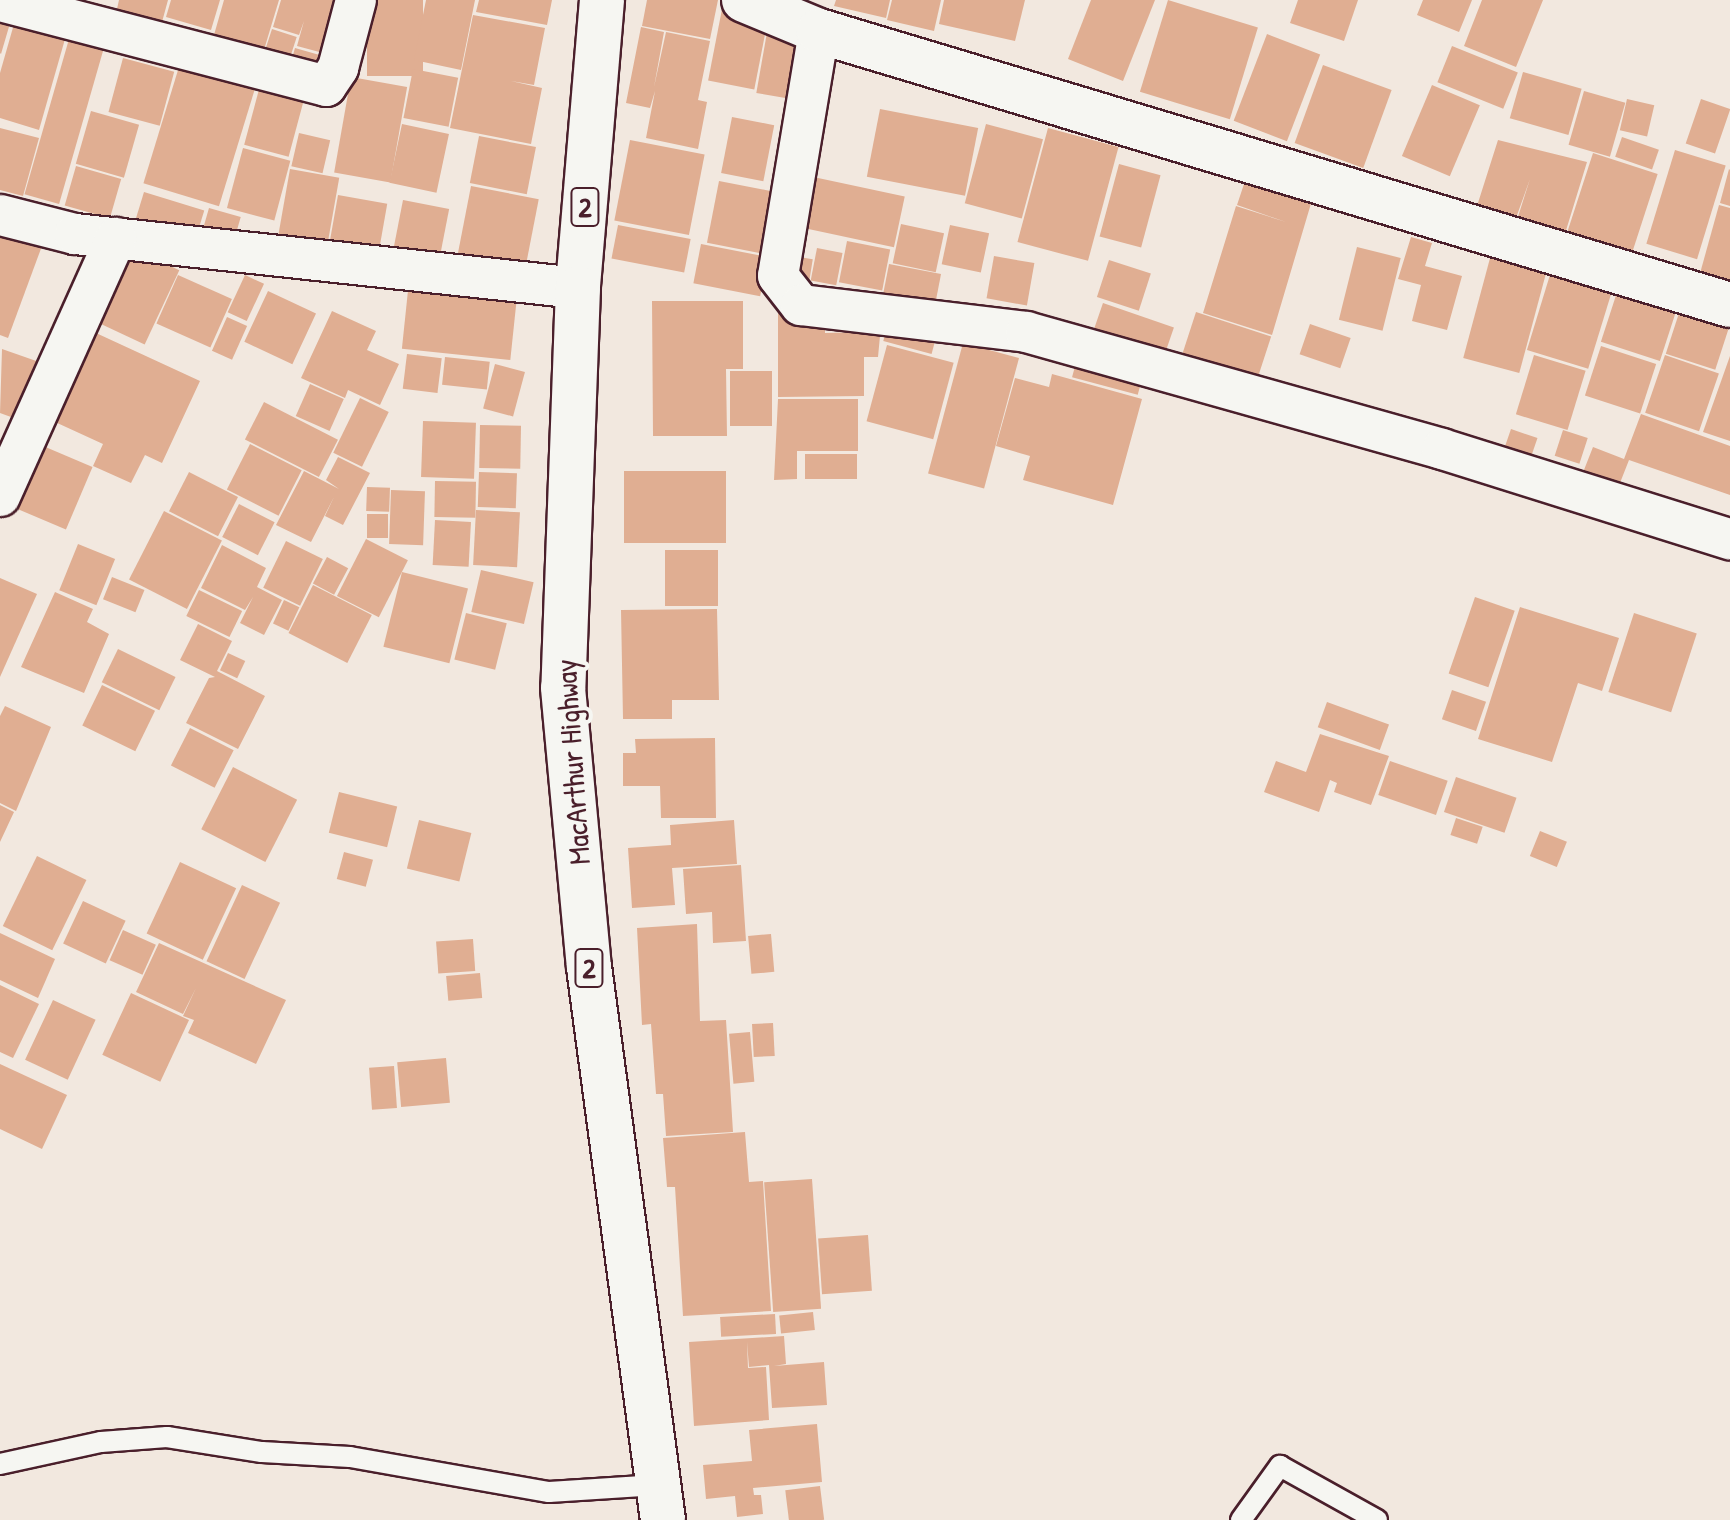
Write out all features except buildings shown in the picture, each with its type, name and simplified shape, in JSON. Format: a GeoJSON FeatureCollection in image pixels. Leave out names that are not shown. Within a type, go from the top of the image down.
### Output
{"type":"FeatureCollection","features":[{"type":"Feature","properties":{"kind":"main road","name":"MacArthur Highway"},"geometry":{"type":"LineString","coordinates":[[602,0],[578,288],[563,688],[589,967],[660,1503]]}},
{"type":"Feature","properties":{"kind":"main road"},"geometry":{"type":"LineString","coordinates":[[744,0],[819,31],[1730,305]]}},
{"type":"Feature","properties":{"kind":"street"},"geometry":{"type":"LineString","coordinates":[[0,1],[326,86],[338,68],[356,0]]}},
{"type":"Feature","properties":{"kind":"street"},"geometry":{"type":"LineString","coordinates":[[819,31],[778,276],[801,305],[1026,332],[1442,449],[1730,539]]}},
{"type":"Feature","properties":{"kind":"street"},"geometry":{"type":"LineString","coordinates":[[0,215],[116,238],[578,288]]}},
{"type":"Feature","properties":{"kind":"street"},"geometry":{"type":"LineString","coordinates":[[0,496],[116,238]]}},
{"type":"Feature","properties":{"kind":"lane"},"geometry":{"type":"LineString","coordinates":[[0,1464],[101,1442],[167,1437],[262,1452],[364,1459],[549,1492],[660,1503]]}},
{"type":"Feature","properties":{"kind":"lane"},"geometry":{"type":"LineString","coordinates":[[1241,1520],[1280,1466],[1377,1520]]}}]}
